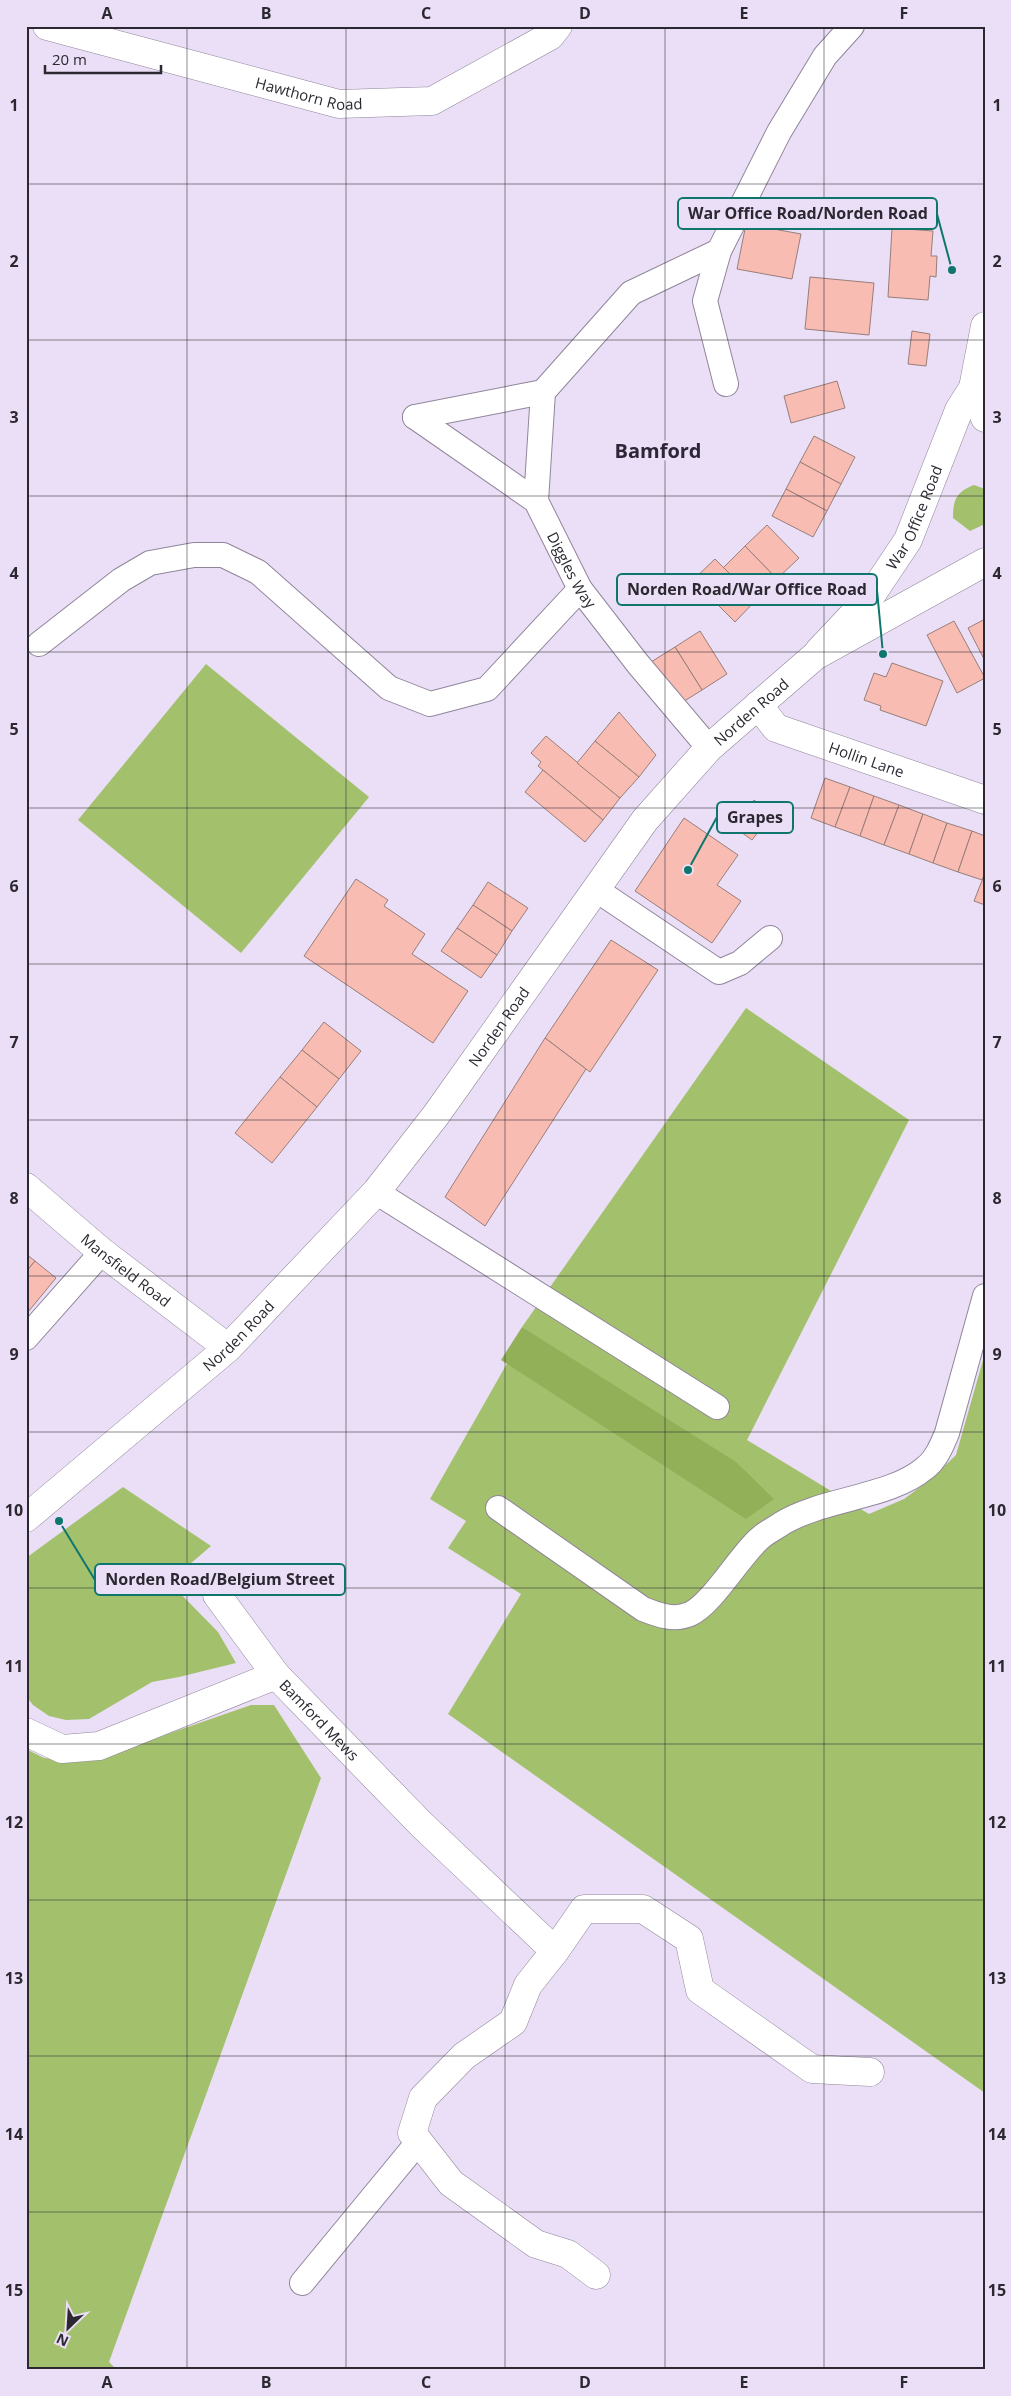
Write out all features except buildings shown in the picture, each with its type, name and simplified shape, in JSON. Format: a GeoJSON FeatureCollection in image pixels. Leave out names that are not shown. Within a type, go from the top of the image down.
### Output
{"type":"FeatureCollection","features":[{"type":"Feature","properties":{"kind":"street","name":"Hawthorn Road"},"geometry":{"type":"LineString","coordinates":[[47,26],[339,104],[432,101],[550,36],[558,26]]}},
{"type":"Feature","properties":{"kind":"street","name":"War Office Road"},"geometry":{"type":"LineString","coordinates":[[814,656],[870,597],[908,540],[959,410],[973,388],[985,326]]}},
{"type":"Feature","properties":{"kind":"street"},"geometry":{"type":"LineString","coordinates":[[973,388],[985,418]]}},
{"type":"Feature","properties":{"kind":"street","name":"Norden Road"},"geometry":{"type":"LineString","coordinates":[[26,1518],[228,1348],[376,1192],[436,1115],[645,820],[709,748],[814,656],[985,562]]}},
{"type":"Feature","properties":{"kind":"street","name":"Hollin Lane"},"geometry":{"type":"LineString","coordinates":[[758,704],[776,728],[985,800]]}},
{"type":"Feature","properties":{"kind":"street","name":"Mansfield Road"},"geometry":{"type":"LineString","coordinates":[[26,1187],[102,1252],[228,1348]]}},
{"type":"Feature","properties":{"kind":"street"},"geometry":{"type":"LineString","coordinates":[[217,1595],[276,1675]]}},
{"type":"Feature","properties":{"kind":"street","name":"Bamford Mews"},"geometry":{"type":"LineString","coordinates":[[26,1732],[62,1749],[100,1746],[276,1675],[421,1824],[555,1951]]}},
{"type":"Feature","properties":{"kind":"street"},"geometry":{"type":"LineString","coordinates":[[596,2276],[568,2254],[536,2244],[451,2183],[412,2132],[423,2098],[464,2056],[513,2022],[528,1985],[555,1951],[584,1909],[644,1909],[688,1939],[700,1990],[812,2070],[870,2072]]}},
{"type":"Feature","properties":{"kind":"lane"},"geometry":{"type":"LineString","coordinates":[[726,384],[705,301],[719,252],[778,132],[825,56],[852,26]]}},
{"type":"Feature","properties":{"kind":"lane"},"geometry":{"type":"LineString","coordinates":[[536,501],[543,392],[631,293],[719,252]]}},
{"type":"Feature","properties":{"kind":"lane","name":"Diggles Way"},"geometry":{"type":"LineString","coordinates":[[543,392],[414,417],[536,501],[580,589],[638,664],[709,748]]}},
{"type":"Feature","properties":{"kind":"lane"},"geometry":{"type":"LineString","coordinates":[[39,644],[121,580],[150,563],[194,555],[223,556],[258,572],[389,688],[430,704],[487,689],[580,589]]}},
{"type":"Feature","properties":{"kind":"lane"},"geometry":{"type":"LineString","coordinates":[[595,890],[720,972],[740,963],[770,938]]}},
{"type":"Feature","properties":{"kind":"lane"},"geometry":{"type":"LineString","coordinates":[[376,1192],[717,1407]]}},
{"type":"Feature","properties":{"kind":"lane"},"geometry":{"type":"LineString","coordinates":[[26,1338],[102,1252]]}},
{"type":"Feature","properties":{"kind":"lane"},"geometry":{"type":"LineString","coordinates":[[498,1508],[643,1609],[659,1616],[676,1618],[692,1614],[707,1600],[760,1538],[788,1520],[805,1512],[906,1481],[926,1468],[940,1450],[947,1434],[985,1296]]}},
{"type":"Feature","properties":{"kind":"lane"},"geometry":{"type":"LineString","coordinates":[[302,2283],[419,2141]]}},
{"type":"Feature","properties":{"kind":"green space"},"geometry":{"type":"Polygon","coordinates":[[[974,485],[985,489],[985,524],[970,531],[953,518],[953,512],[955,501],[959,494],[974,485]]]}},
{"type":"Feature","properties":{"kind":"green space"},"geometry":{"type":"Polygon","coordinates":[[[206,664],[369,797],[241,953],[78,820],[206,664]]]}},
{"type":"Feature","properties":{"kind":"green space"},"geometry":{"type":"Polygon","coordinates":[[[746,1008],[909,1120],[747,1440],[869,1514],[904,1499],[931,1479],[956,1455],[985,1353],[985,2093],[448,1714],[521,1594],[448,1548],[466,1521],[430,1499],[526,1330],[522,1327],[746,1008]]]}},
{"type":"Feature","properties":{"kind":"green space"},"geometry":{"type":"Polygon","coordinates":[[[522,1327],[736,1462],[774,1499],[746,1519],[501,1360],[522,1327]]]}},
{"type":"Feature","properties":{"kind":"green space"},"geometry":{"type":"Polygon","coordinates":[[[123,1487],[211,1546],[169,1582],[218,1632],[236,1663],[152,1682],[89,1719],[66,1720],[49,1716],[33,1705],[26,1696],[26,1558],[123,1487]]]}},
{"type":"Feature","properties":{"kind":"green space"},"geometry":{"type":"Polygon","coordinates":[[[251,1705],[274,1705],[321,1778],[109,2362],[117,2370],[26,2370],[26,1749],[44,1758],[90,1761],[251,1705]]]}},
{"type":"Feature","properties":{"kind":"place","name":"War Office Road/Norden Road"},"geometry":{"type":"Point","coordinates":[952,270]}},
{"type":"Feature","properties":{"kind":"place","name":"Norden Road/War Office Road"},"geometry":{"type":"Point","coordinates":[883,654]}},
{"type":"Feature","properties":{"kind":"place","name":"Grapes"},"geometry":{"type":"Point","coordinates":[688,870]}},
{"type":"Feature","properties":{"kind":"place","name":"Norden Road/Belgium Street"},"geometry":{"type":"Point","coordinates":[59,1521]}},
{"type":"Feature","properties":{"kind":"district","name":"Bamford"},"geometry":{"type":"Point","coordinates":[658,450]}}]}
